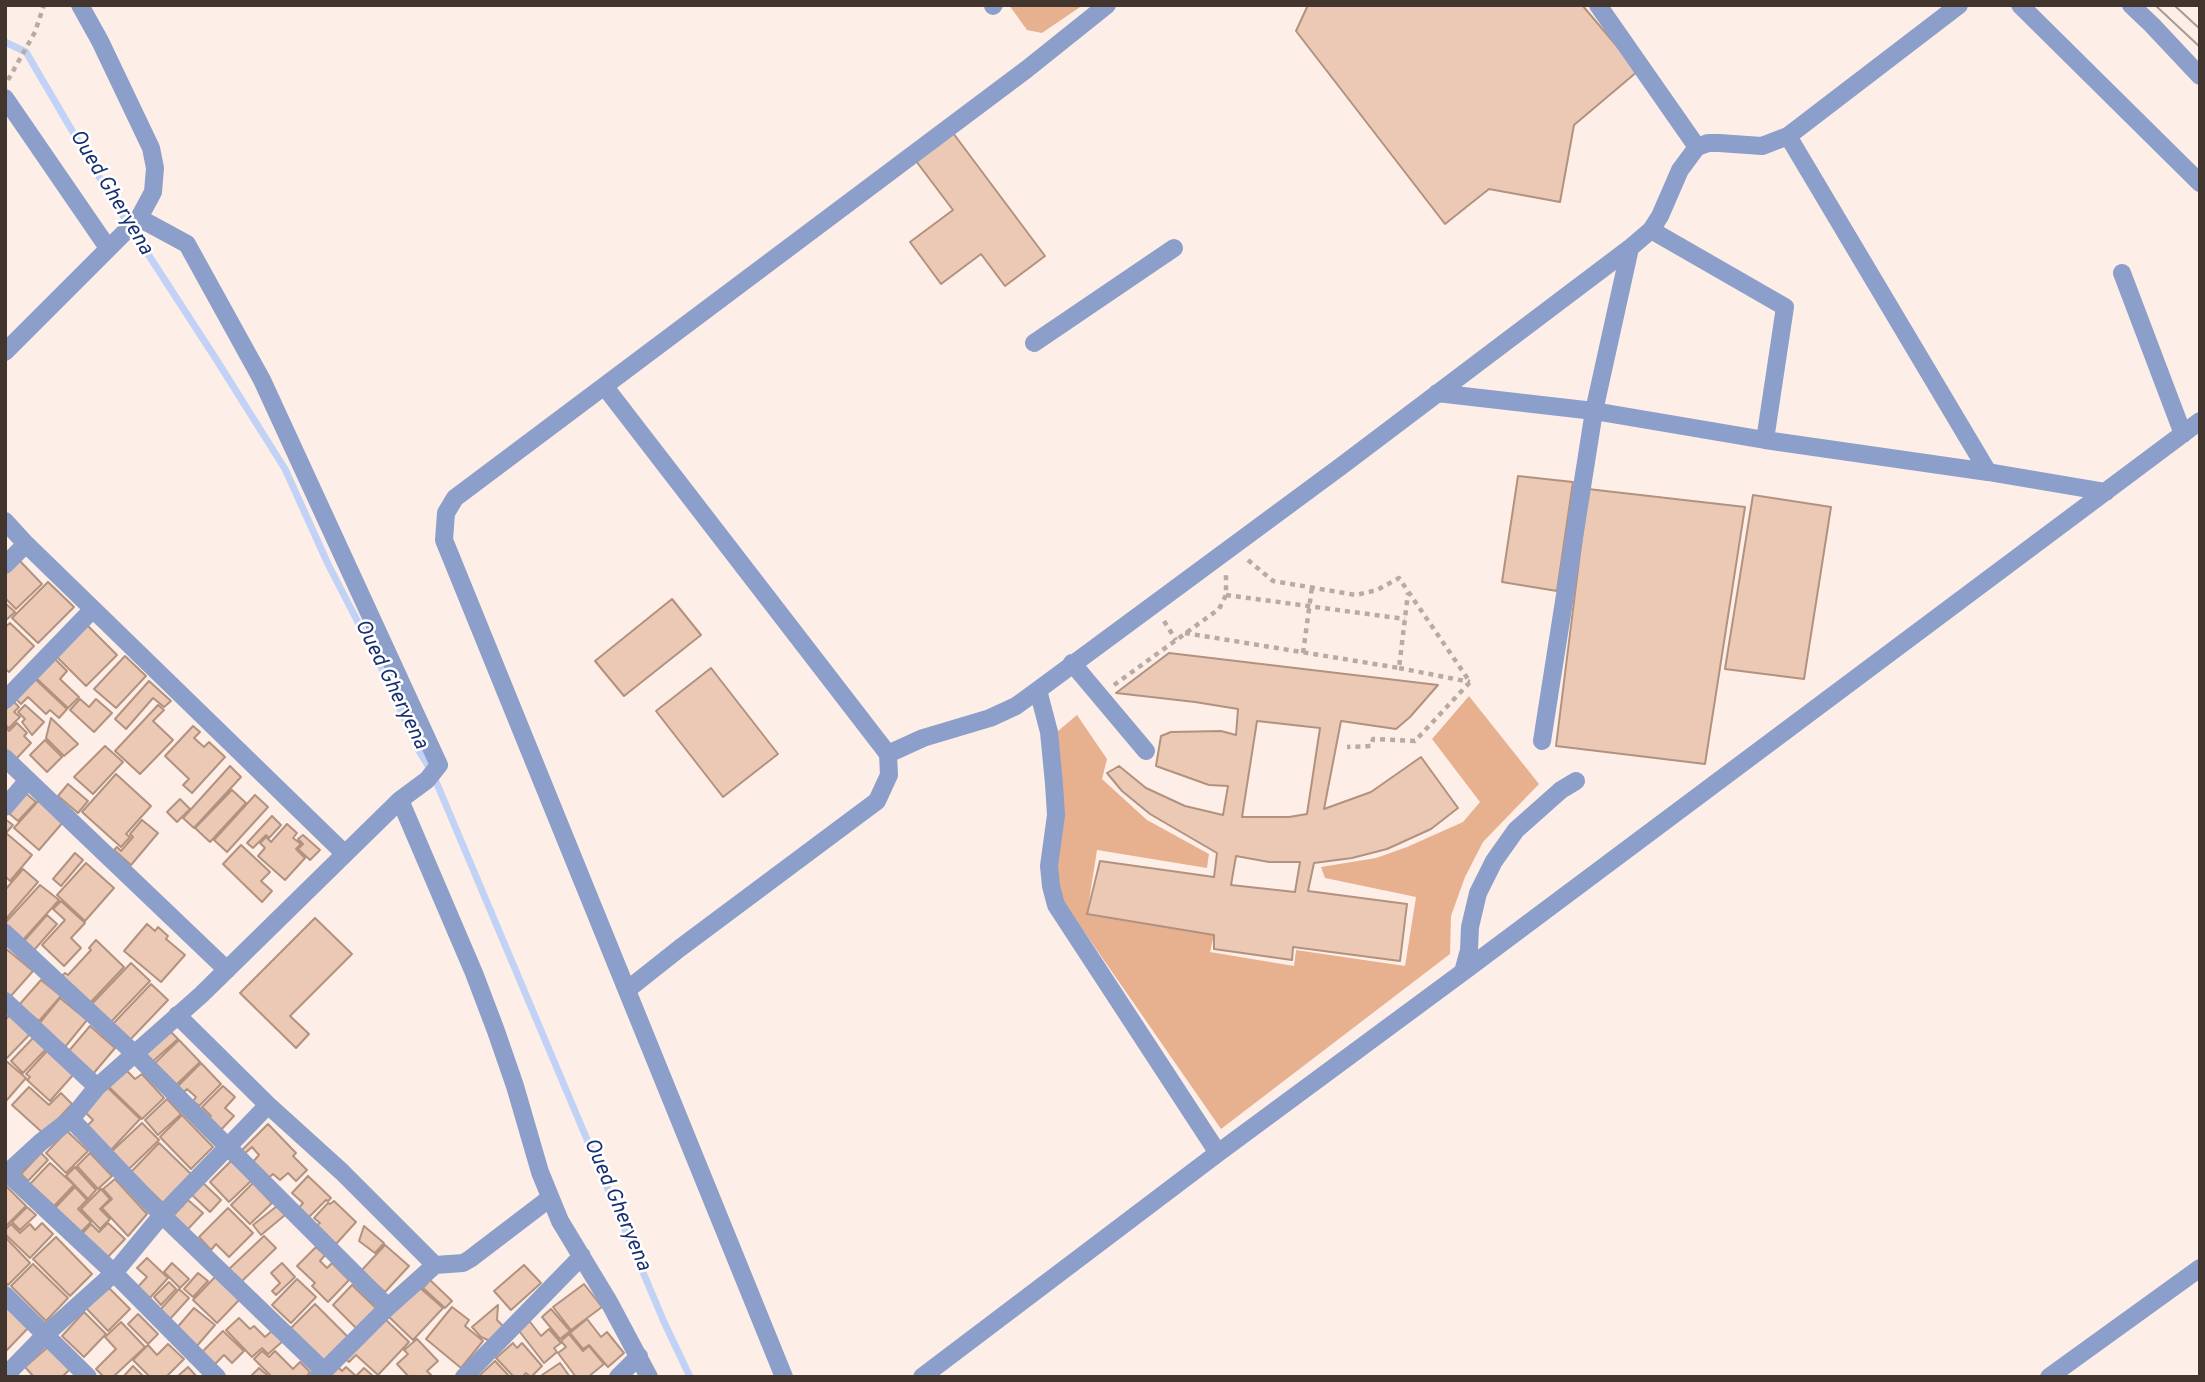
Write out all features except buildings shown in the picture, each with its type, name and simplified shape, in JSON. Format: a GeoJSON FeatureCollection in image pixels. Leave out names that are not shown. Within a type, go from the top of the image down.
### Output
{"type":"FeatureCollection","features":[{"type":"Feature","properties":{"kind":"street"},"geometry":{"type":"LineString","coordinates":[[5,352],[139,218],[153,192],[155,168],[151,148],[80,5]]}},
{"type":"Feature","properties":{"kind":"street"},"geometry":{"type":"LineString","coordinates":[[1598,5],[1697,147]]}},
{"type":"Feature","properties":{"kind":"street"},"geometry":{"type":"LineString","coordinates":[[888,754],[923,738],[990,718],[1016,706],[1630,248],[1651,230],[1668,201],[1680,170],[1697,147],[1719,143],[1762,145],[1788,136],[1959,5]]}},
{"type":"Feature","properties":{"kind":"street"},"geometry":{"type":"LineString","coordinates":[[2020,5],[2200,183]]}},
{"type":"Feature","properties":{"kind":"street"},"geometry":{"type":"LineString","coordinates":[[2130,5],[2200,76]]}},
{"type":"Feature","properties":{"kind":"street"},"geometry":{"type":"LineString","coordinates":[[784,1377],[444,540],[446,513],[455,498],[1004,85],[1096,8]]}},
{"type":"Feature","properties":{"kind":"street"},"geometry":{"type":"LineString","coordinates":[[6,90],[108,248]]}},
{"type":"Feature","properties":{"kind":"street"},"geometry":{"type":"LineString","coordinates":[[1788,136],[1988,472]]}},
{"type":"Feature","properties":{"kind":"street"},"geometry":{"type":"LineString","coordinates":[[139,218],[187,244],[262,380],[439,765],[427,780],[400,800],[227,970],[136,1055],[97,1087],[72,1119],[41,1142],[6,1174],[114,1273],[217,1377]]}},
{"type":"Feature","properties":{"kind":"street"},"geometry":{"type":"LineString","coordinates":[[1651,230],[1785,307],[1765,440]]}},
{"type":"Feature","properties":{"kind":"street"},"geometry":{"type":"LineString","coordinates":[[1034,343],[1174,248]]}},
{"type":"Feature","properties":{"kind":"street"},"geometry":{"type":"LineString","coordinates":[[1542,741],[1594,411],[1630,248]]}},
{"type":"Feature","properties":{"kind":"street"},"geometry":{"type":"LineString","coordinates":[[2122,272],[2183,434]]}},
{"type":"Feature","properties":{"kind":"street"},"geometry":{"type":"LineString","coordinates":[[605,387],[888,754],[889,775],[877,801],[627,990]]}},
{"type":"Feature","properties":{"kind":"street"},"geometry":{"type":"LineString","coordinates":[[1437,393],[1594,411],[2106,492]]}},
{"type":"Feature","properties":{"kind":"street"},"geometry":{"type":"LineString","coordinates":[[922,1377],[2200,421]]}},
{"type":"Feature","properties":{"kind":"street"},"geometry":{"type":"LineString","coordinates":[[5,521],[345,854]]}},
{"type":"Feature","properties":{"kind":"street"},"geometry":{"type":"LineString","coordinates":[[5,565],[26,544]]}},
{"type":"Feature","properties":{"kind":"street"},"geometry":{"type":"LineString","coordinates":[[5,700],[93,609]]}},
{"type":"Feature","properties":{"kind":"street"},"geometry":{"type":"LineString","coordinates":[[1072,663],[1146,751]]}},
{"type":"Feature","properties":{"kind":"street"},"geometry":{"type":"LineString","coordinates":[[1038,690],[1049,732],[1054,783],[1056,815],[1049,866],[1056,905],[1218,1153]]}},
{"type":"Feature","properties":{"kind":"street"},"geometry":{"type":"LineString","coordinates":[[5,758],[227,970]]}},
{"type":"Feature","properties":{"kind":"street"},"geometry":{"type":"LineString","coordinates":[[5,807],[28,780]]}},
{"type":"Feature","properties":{"kind":"street"},"geometry":{"type":"LineString","coordinates":[[1463,972],[1469,950],[1469,927],[1478,893],[1494,861],[1516,830],[1561,790],[1576,781]]}},
{"type":"Feature","properties":{"kind":"street"},"geometry":{"type":"LineString","coordinates":[[400,800],[496,1031],[550,1198],[560,1221],[649,1377]]}},
{"type":"Feature","properties":{"kind":"street"},"geometry":{"type":"LineString","coordinates":[[5,933],[136,1055],[388,1307]]}},
{"type":"Feature","properties":{"kind":"street"},"geometry":{"type":"LineString","coordinates":[[5,1001],[97,1087]]}},
{"type":"Feature","properties":{"kind":"street"},"geometry":{"type":"LineString","coordinates":[[177,1015],[435,1265]]}},
{"type":"Feature","properties":{"kind":"street"},"geometry":{"type":"LineString","coordinates":[[5,1376],[45,1335],[114,1273],[162,1215],[268,1105]]}},
{"type":"Feature","properties":{"kind":"street"},"geometry":{"type":"LineString","coordinates":[[72,1119],[162,1215],[321,1374],[388,1307],[435,1265],[463,1263],[470,1259],[550,1198]]}},
{"type":"Feature","properties":{"kind":"street"},"geometry":{"type":"LineString","coordinates":[[464,1377],[582,1256]]}},
{"type":"Feature","properties":{"kind":"street"},"geometry":{"type":"LineString","coordinates":[[2049,1377],[2200,1268]]}},
{"type":"Feature","properties":{"kind":"street"},"geometry":{"type":"LineString","coordinates":[[5,1295],[88,1377]]}},
{"type":"Feature","properties":{"kind":"street"},"geometry":{"type":"LineString","coordinates":[[618,1377],[639,1356]]}},
{"type":"Feature","properties":{"kind":"path"},"geometry":{"type":"LineString","coordinates":[[6,90],[36,32],[44,5]]}},
{"type":"Feature","properties":{"kind":"path"},"geometry":{"type":"LineString","coordinates":[[1243,555],[1273,581],[1356,595],[1377,590],[1399,578],[1470,682]]}},
{"type":"Feature","properties":{"kind":"path"},"geometry":{"type":"LineString","coordinates":[[1099,695],[1219,609],[1226,595],[1226,567]]}},
{"type":"Feature","properties":{"kind":"path"},"geometry":{"type":"LineString","coordinates":[[1303,653],[1312,587]]}},
{"type":"Feature","properties":{"kind":"path"},"geometry":{"type":"LineString","coordinates":[[1399,668],[1408,592]]}},
{"type":"Feature","properties":{"kind":"path"},"geometry":{"type":"LineString","coordinates":[[1226,595],[1405,619]]}},
{"type":"Feature","properties":{"kind":"path"},"geometry":{"type":"LineString","coordinates":[[1185,634],[1470,682]]}},
{"type":"Feature","properties":{"kind":"path"},"geometry":{"type":"LineString","coordinates":[[1347,747],[1371,746],[1373,739],[1415,741],[1470,682]]}},
{"type":"Feature","properties":{"kind":"shaded area"},"geometry":{"type":"Polygon","coordinates":[[[1009,5],[1083,5],[1042,33],[1027,30],[1009,5]]]}},
{"type":"Feature","properties":{"kind":"shaded area"},"geometry":{"type":"Polygon","coordinates":[[[1469,696],[1539,784],[1483,842],[1465,877],[1451,916],[1450,954],[1221,1129],[1058,894],[1051,737],[1077,715],[1107,759],[1102,779],[1147,820],[1209,854],[1207,868],[1097,850],[1087,914],[1214,935],[1210,952],[1294,966],[1296,950],[1405,966],[1416,897],[1325,878],[1321,867],[1376,858],[1463,822],[1480,802],[1432,739],[1469,696]]]}},
{"type":"Feature","properties":{"kind":"waterway","name":"Oued Gheryena"},"geometry":{"type":"LineString","coordinates":[[5,42],[26,52],[111,197],[285,469],[328,564],[382,669],[419,751],[432,772],[664,1322],[690,1377]]}},
{"type":"Feature","properties":{"kind":"tram line"},"geometry":{"type":"LineString","coordinates":[[2155,5],[2200,47]]}},
{"type":"Feature","properties":{"kind":"tram line"},"geometry":{"type":"LineString","coordinates":[[2174,5],[2200,29]]}}]}
